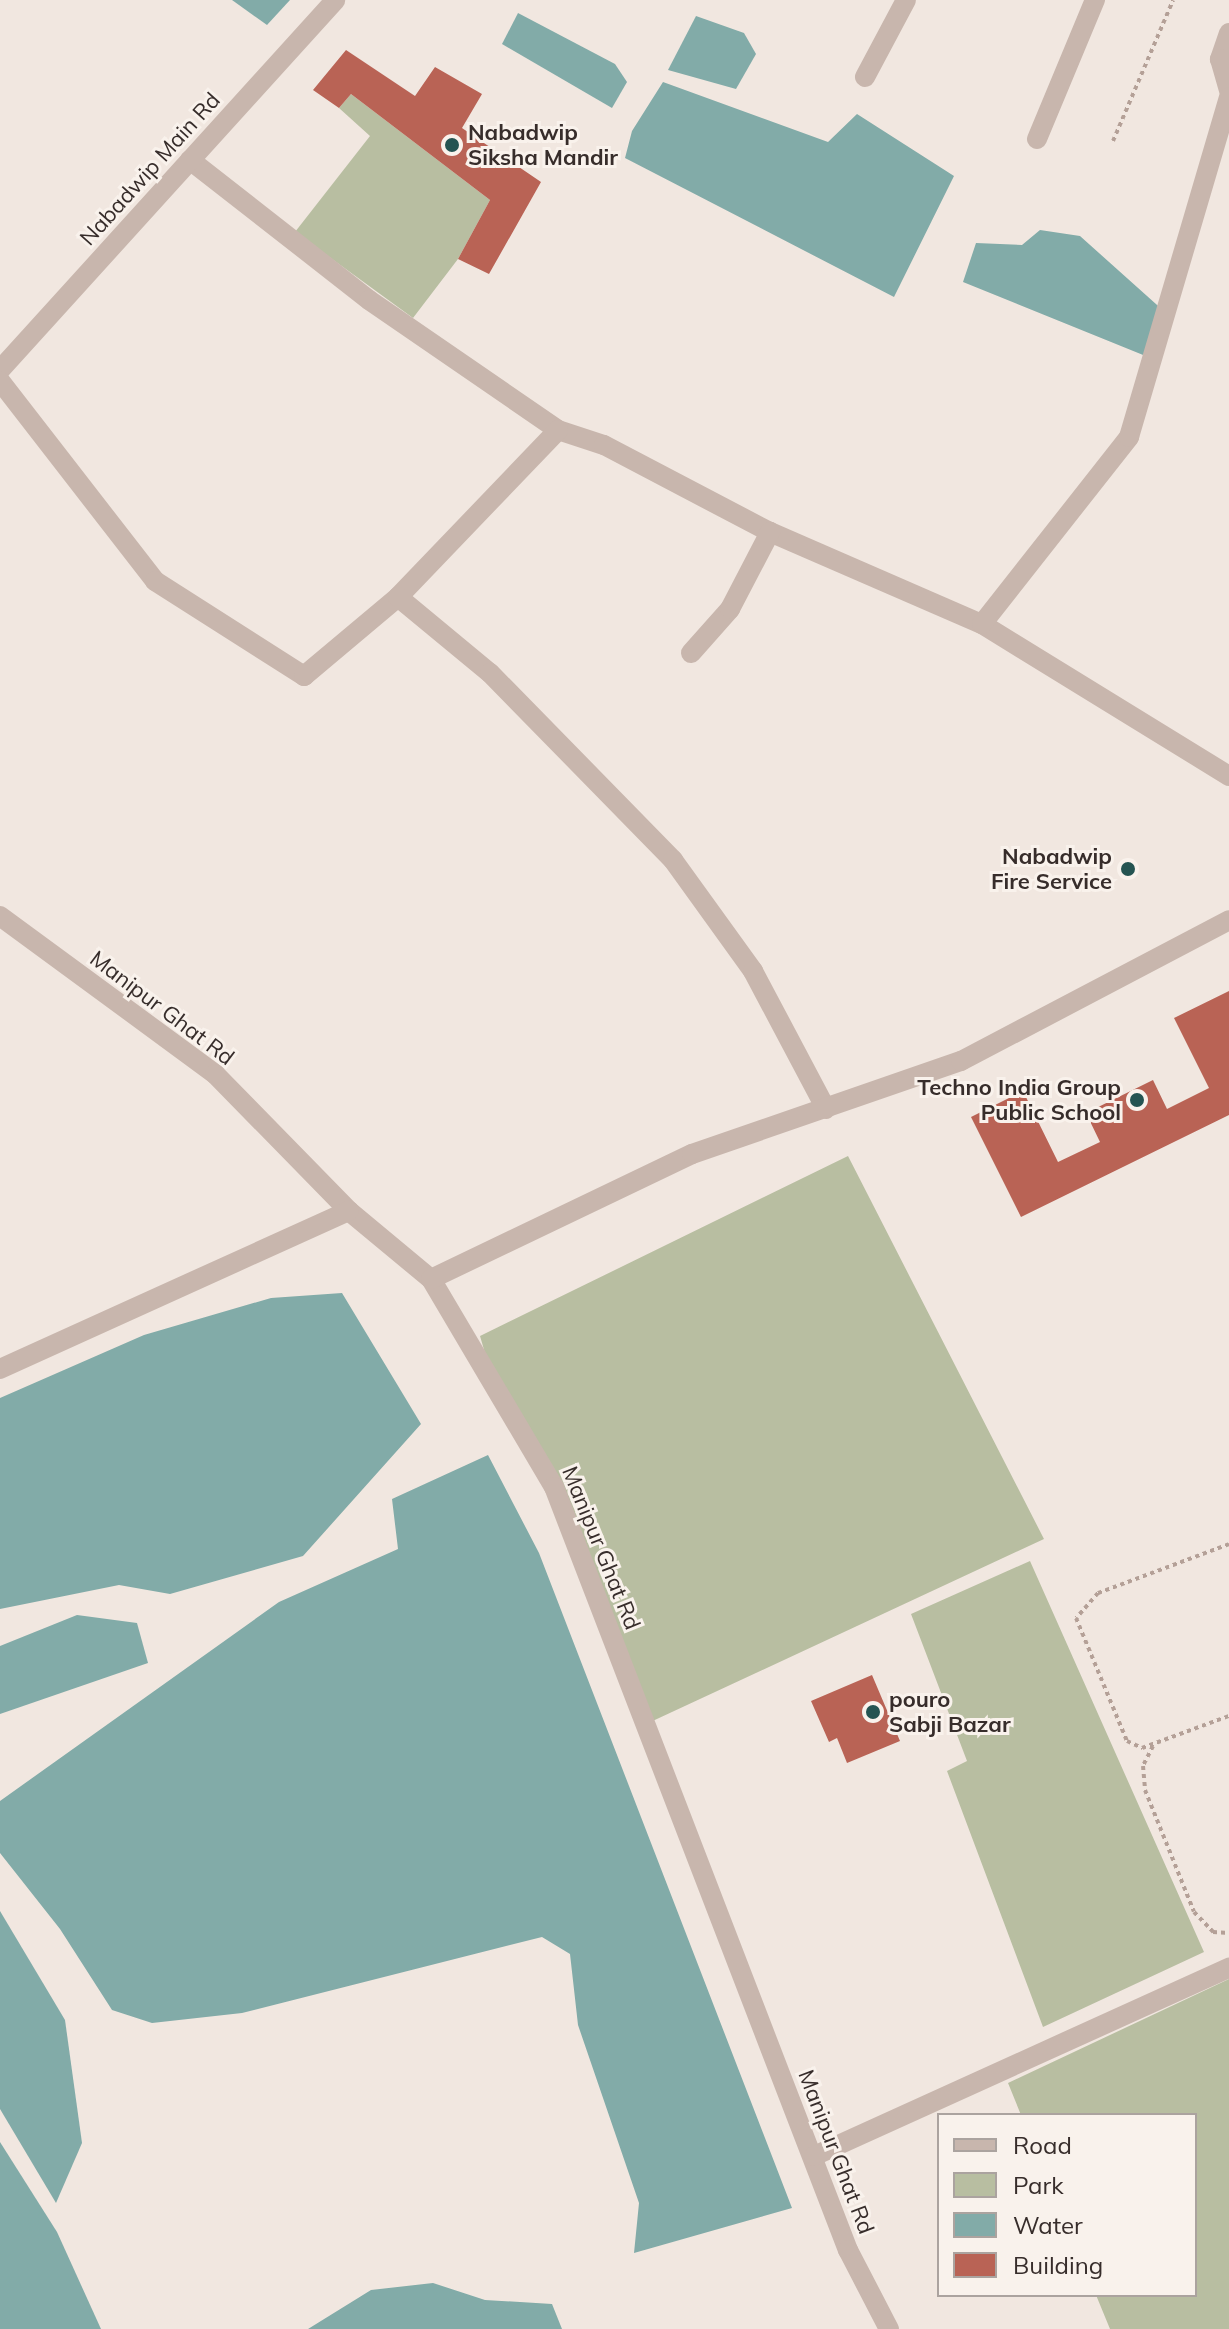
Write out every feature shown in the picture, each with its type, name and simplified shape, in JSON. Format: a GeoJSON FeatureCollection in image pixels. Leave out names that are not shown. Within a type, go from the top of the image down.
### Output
{"type":"FeatureCollection","features":[{"type":"Feature","properties":{"kind":"street","name":"Nabadwip Main Rd"},"geometry":{"type":"LineString","coordinates":[[0,370],[335,0]]}},
{"type":"Feature","properties":{"kind":"street"},"geometry":{"type":"LineString","coordinates":[[865,77],[906,0]]}},
{"type":"Feature","properties":{"kind":"street"},"geometry":{"type":"LineString","coordinates":[[1037,139],[1095,0]]}},
{"type":"Feature","properties":{"kind":"street"},"geometry":{"type":"LineString","coordinates":[[982,624],[1129,437],[1229,94],[1220,59],[1229,33]]}},
{"type":"Feature","properties":{"kind":"street"},"geometry":{"type":"LineString","coordinates":[[190,160],[369,300],[558,430],[604,445],[770,532],[982,624],[1229,776]]}},
{"type":"Feature","properties":{"kind":"street"},"geometry":{"type":"LineString","coordinates":[[0,381],[155,581],[304,676],[398,597],[558,430]]}},
{"type":"Feature","properties":{"kind":"street"},"geometry":{"type":"LineString","coordinates":[[691,653],[730,609],[770,532]]}},
{"type":"Feature","properties":{"kind":"street"},"geometry":{"type":"LineString","coordinates":[[398,597],[490,673],[673,860],[753,971],[826,1109]]}},
{"type":"Feature","properties":{"kind":"street","name":"Manipur Ghat Rd"},"geometry":{"type":"LineString","coordinates":[[0,916],[215,1074],[349,1211],[431,1279],[554,1487],[848,2250],[889,2329]]}},
{"type":"Feature","properties":{"kind":"street"},"geometry":{"type":"LineString","coordinates":[[431,1279],[692,1154],[961,1061],[1229,920]]}},
{"type":"Feature","properties":{"kind":"street"},"geometry":{"type":"LineString","coordinates":[[0,1369],[349,1211]]}},
{"type":"Feature","properties":{"kind":"street"},"geometry":{"type":"LineString","coordinates":[[814,2156],[1229,1968]]}},
{"type":"Feature","properties":{"kind":"path"},"geometry":{"type":"LineString","coordinates":[[1113,141],[1173,0]]}},
{"type":"Feature","properties":{"kind":"path"},"geometry":{"type":"LineString","coordinates":[[1229,1544],[1098,1593],[1076,1618],[1116,1725],[1142,1748],[1229,1716]]}},
{"type":"Feature","properties":{"kind":"path"},"geometry":{"type":"LineString","coordinates":[[1154,1744],[1143,1766],[1145,1790],[1194,1912],[1213,1932],[1229,1933]]}},
{"type":"Feature","properties":{"kind":"green space"},"geometry":{"type":"Polygon","coordinates":[[[351,94],[490,200],[458,259],[413,318],[295,232],[370,136],[339,108],[351,94]]]}},
{"type":"Feature","properties":{"kind":"green space"},"geometry":{"type":"Polygon","coordinates":[[[848,1156],[1044,1539],[644,1725],[554,1487],[496,1391],[480,1336],[848,1156]]]}},
{"type":"Feature","properties":{"kind":"green space"},"geometry":{"type":"Polygon","coordinates":[[[1030,1561],[1204,1952],[1043,2027],[947,1771],[967,1761],[911,1614],[1030,1561]]]}},
{"type":"Feature","properties":{"kind":"green space"},"geometry":{"type":"Polygon","coordinates":[[[1229,1979],[1229,2329],[1110,2329],[1097,2297],[1197,2297],[1197,2113],[1020,2113],[1008,2083],[1229,1979]]]}},
{"type":"Feature","properties":{"kind":"water"},"geometry":{"type":"Polygon","coordinates":[[[232,0],[290,0],[267,25],[232,0]]]}},
{"type":"Feature","properties":{"kind":"water"},"geometry":{"type":"Polygon","coordinates":[[[518,13],[615,64],[627,82],[612,108],[502,44],[518,13]]]}},
{"type":"Feature","properties":{"kind":"water"},"geometry":{"type":"Polygon","coordinates":[[[696,16],[744,33],[756,54],[736,89],[668,70],[696,16]]]}},
{"type":"Feature","properties":{"kind":"water"},"geometry":{"type":"Polygon","coordinates":[[[663,82],[828,142],[857,114],[954,176],[894,297],[625,158],[632,131],[663,82]]]}},
{"type":"Feature","properties":{"kind":"water"},"geometry":{"type":"Polygon","coordinates":[[[1040,230],[1080,236],[1166,313],[1153,359],[963,282],[976,243],[1022,245],[1040,230]]]}},
{"type":"Feature","properties":{"kind":"water"},"geometry":{"type":"Polygon","coordinates":[[[342,1293],[421,1424],[303,1556],[170,1594],[119,1585],[0,1609],[0,1398],[144,1335],[271,1298],[342,1293]]]}},
{"type":"Feature","properties":{"kind":"water"},"geometry":{"type":"Polygon","coordinates":[[[488,1455],[539,1553],[792,2208],[634,2253],[639,2203],[578,2025],[570,1954],[542,1937],[242,2013],[152,2023],[112,2010],[60,1929],[0,1853],[0,1801],[279,1602],[398,1549],[392,1499],[488,1455]]]}},
{"type":"Feature","properties":{"kind":"water"},"geometry":{"type":"Polygon","coordinates":[[[77,1615],[137,1623],[148,1663],[0,1714],[0,1646],[77,1615]]]}},
{"type":"Feature","properties":{"kind":"water"},"geometry":{"type":"Polygon","coordinates":[[[0,1911],[65,2020],[82,2143],[56,2203],[0,2109],[0,1911]]]}},
{"type":"Feature","properties":{"kind":"water"},"geometry":{"type":"Polygon","coordinates":[[[0,2142],[57,2232],[101,2329],[0,2329],[0,2142]]]}},
{"type":"Feature","properties":{"kind":"water"},"geometry":{"type":"Polygon","coordinates":[[[433,2283],[485,2300],[552,2304],[562,2329],[308,2329],[371,2290],[433,2283]]]}},
{"type":"Feature","properties":{"kind":"building","name":"Nabadwip Siksha Mandir"},"geometry":{"type":"Polygon","coordinates":[[[346,50],[415,96],[435,67],[482,94],[462,128],[541,182],[489,274],[458,259],[490,200],[351,94],[339,108],[313,90],[346,50]]]}},
{"type":"Feature","properties":{"kind":"building","name":"Techno India Group Public School"},"geometry":{"type":"Polygon","coordinates":[[[1229,991],[1229,1115],[1021,1217],[971,1117],[1023,1091],[1058,1162],[1100,1142],[1086,1113],[1153,1080],[1167,1109],[1209,1088],[1174,1018],[1229,991]]]}},
{"type":"Feature","properties":{"kind":"building"},"geometry":{"type":"Polygon","coordinates":[[[872,1675],[900,1741],[847,1763],[837,1738],[829,1742],[811,1701],[872,1675]]]}},
{"type":"Feature","properties":{"kind":"place","name":"Nabadwip Siksha Mandir"},"geometry":{"type":"Point","coordinates":[452,145]}},
{"type":"Feature","properties":{"kind":"place","name":"Nabadwip Fire Service"},"geometry":{"type":"Point","coordinates":[1128,869]}},
{"type":"Feature","properties":{"kind":"place","name":"Techno India Group Public School"},"geometry":{"type":"Point","coordinates":[1137,1100]}},
{"type":"Feature","properties":{"kind":"place","name":"pouro Sabji Bazar"},"geometry":{"type":"Point","coordinates":[873,1712]}}]}
